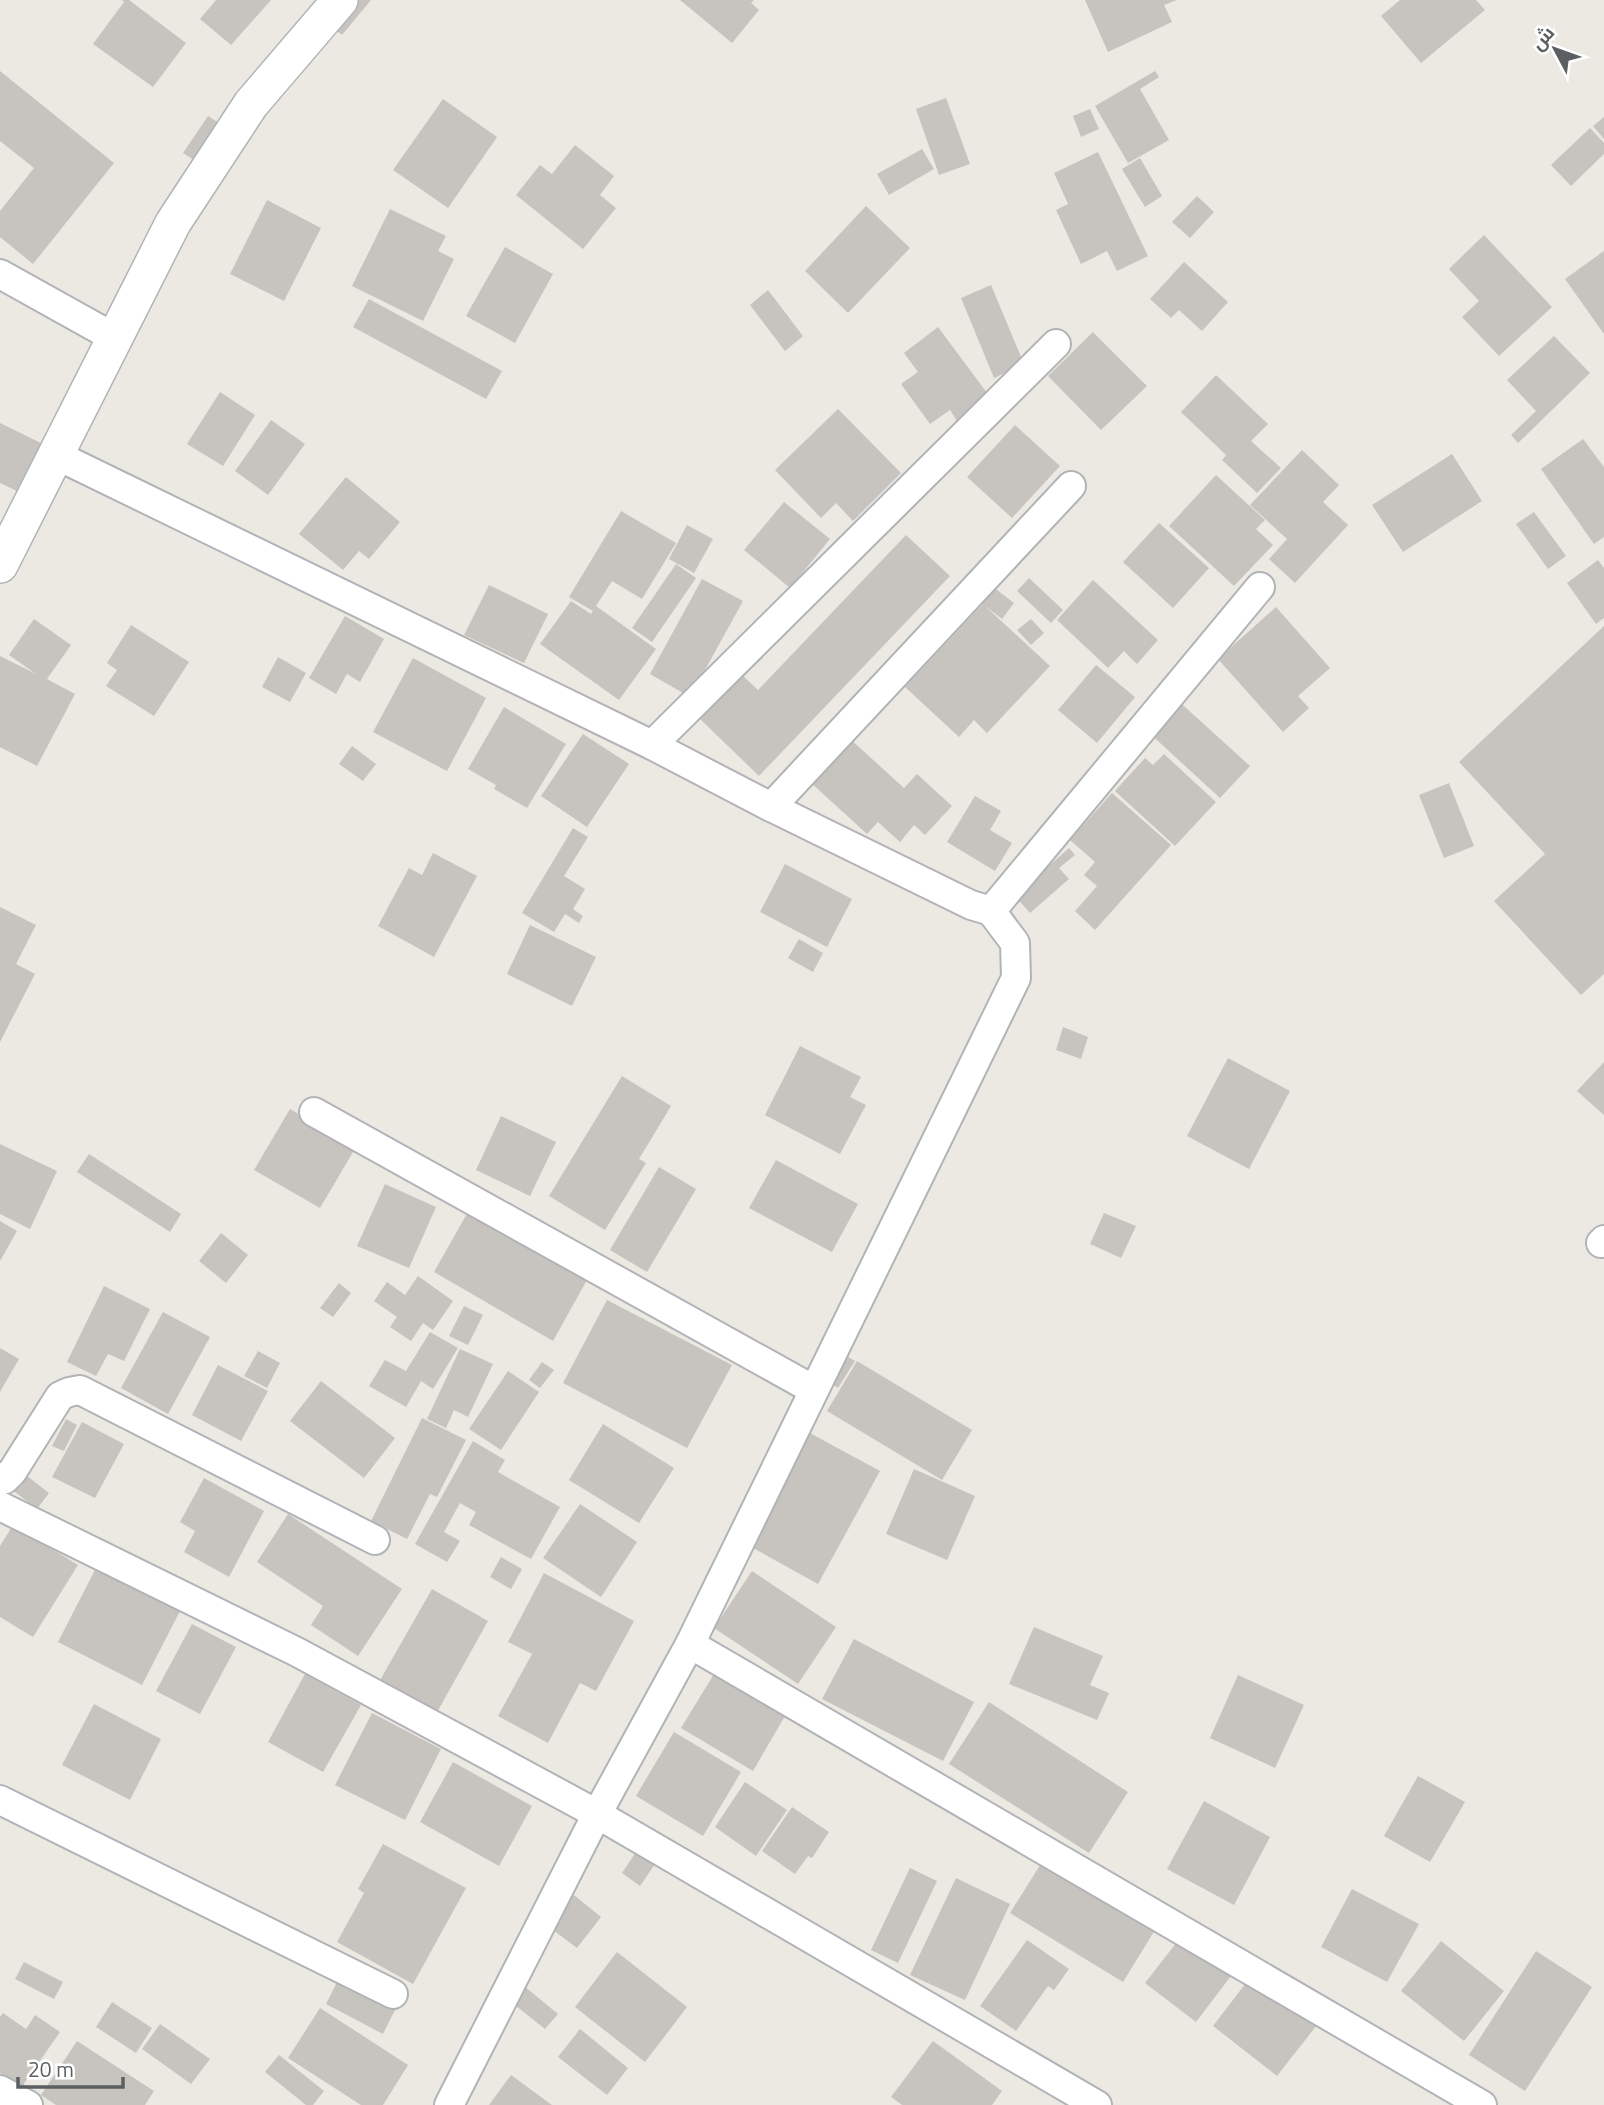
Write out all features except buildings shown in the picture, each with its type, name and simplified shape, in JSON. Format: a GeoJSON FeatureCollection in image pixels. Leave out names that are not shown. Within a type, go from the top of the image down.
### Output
{"type":"FeatureCollection","features":[{"type":"Feature","properties":{"kind":"street"},"geometry":{"type":"LineString","coordinates":[[0,565],[173,223],[251,104],[340,0]]}},
{"type":"Feature","properties":{"kind":"street"},"geometry":{"type":"LineString","coordinates":[[0,274],[115,338]]}},
{"type":"Feature","properties":{"kind":"street"},"geometry":{"type":"LineString","coordinates":[[652,745],[1056,344]]}},
{"type":"Feature","properties":{"kind":"street"},"geometry":{"type":"LineString","coordinates":[[56,455],[652,745],[971,905],[991,911],[1015,943],[1016,978],[690,1644],[597,1814],[449,2105]]}},
{"type":"Feature","properties":{"kind":"street"},"geometry":{"type":"LineString","coordinates":[[771,807],[1071,486]]}},
{"type":"Feature","properties":{"kind":"street"},"geometry":{"type":"LineString","coordinates":[[991,911],[1260,587]]}},
{"type":"Feature","properties":{"kind":"street"},"geometry":{"type":"LineString","coordinates":[[314,1112],[814,1390]]}},
{"type":"Feature","properties":{"kind":"street"},"geometry":{"type":"LineString","coordinates":[[375,1540],[80,1390],[60,1396],[1,1489],[597,1814],[1097,2105]]}},
{"type":"Feature","properties":{"kind":"street"},"geometry":{"type":"LineString","coordinates":[[690,1644],[1482,2105]]}},
{"type":"Feature","properties":{"kind":"street"},"geometry":{"type":"LineString","coordinates":[[0,1800],[393,1994]]}},
{"type":"Feature","properties":{"kind":"street"},"geometry":{"type":"LineString","coordinates":[[0,2090],[28,2105]]}}]}
